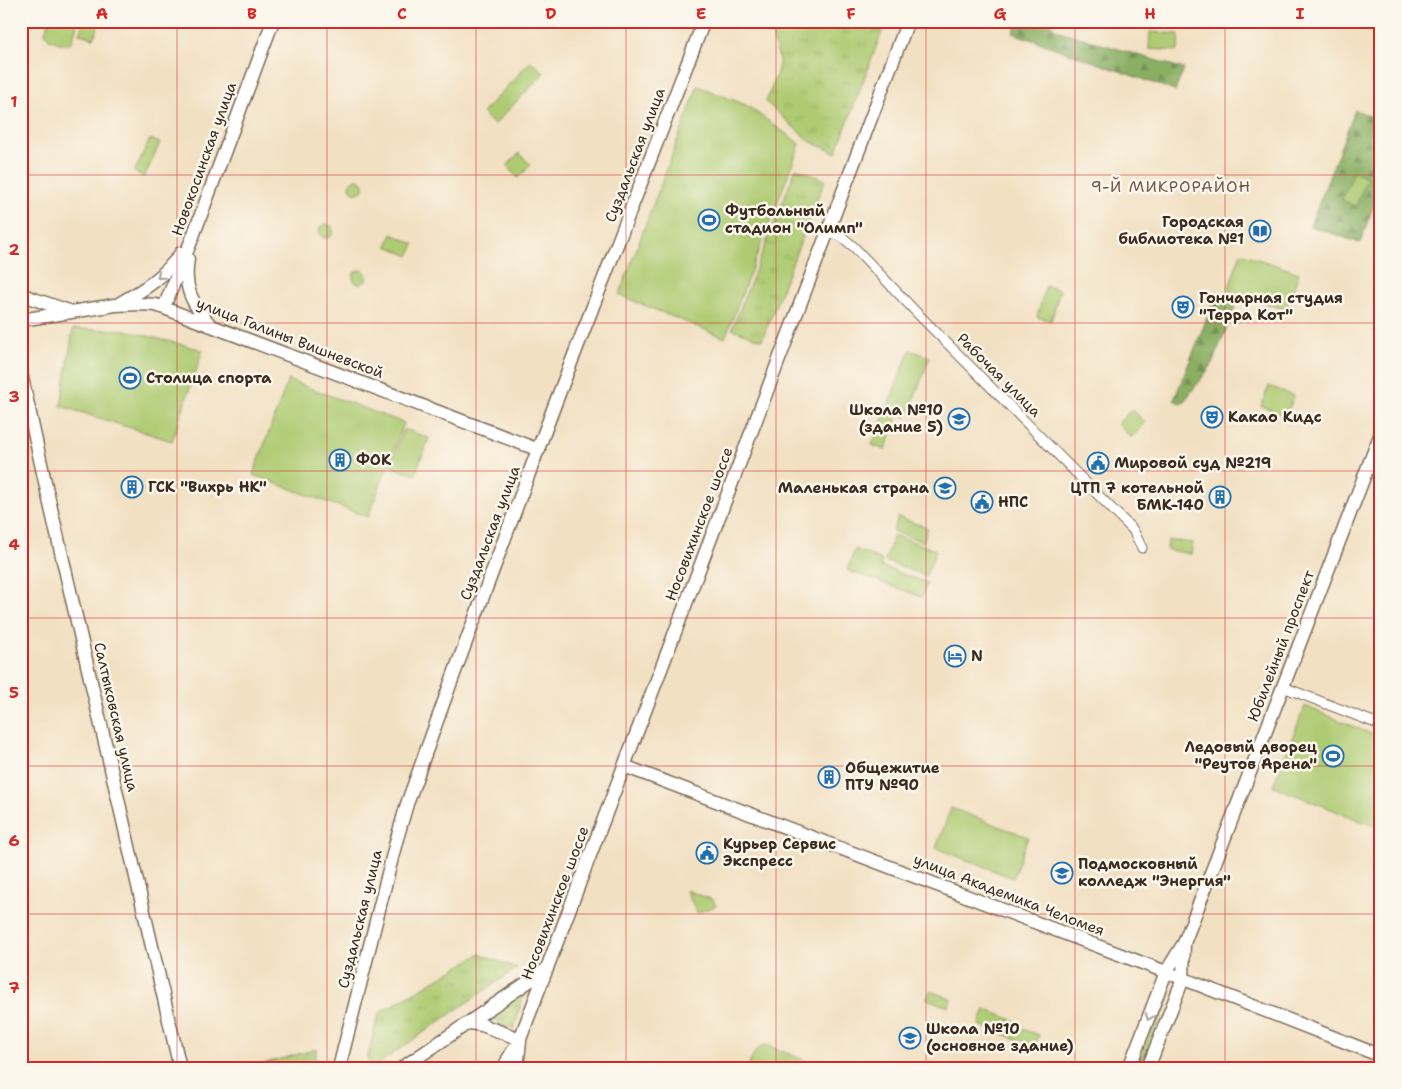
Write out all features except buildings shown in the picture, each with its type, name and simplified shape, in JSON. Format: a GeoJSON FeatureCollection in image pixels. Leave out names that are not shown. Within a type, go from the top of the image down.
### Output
{"type":"FeatureCollection","features":[{"type":"Feature","properties":{"kind":"street","name":"Новокосинская улица"},"geometry":{"type":"LineString","coordinates":[[164,307],[192,239],[273,21]]}},
{"type":"Feature","properties":{"kind":"street","name":"Суздальская улица"},"geometry":{"type":"LineString","coordinates":[[339,1068],[407,804],[539,450],[704,21]]}},
{"type":"Feature","properties":{"kind":"street","name":"Носовихинское шоссе"},"geometry":{"type":"LineString","coordinates":[[504,1068],[520,1039],[908,21]]}},
{"type":"Feature","properties":{"kind":"street","name":"Рабочая улица"},"geometry":{"type":"LineString","coordinates":[[828,231],[842,237],[854,247],[1133,530],[1142,548]]}},
{"type":"Feature","properties":{"kind":"street"},"geometry":{"type":"LineString","coordinates":[[115,305],[139,293],[164,274],[174,264],[192,239]]}},
{"type":"Feature","properties":{"kind":"street"},"geometry":{"type":"LineString","coordinates":[[192,239],[187,267],[188,288],[194,304],[212,327]]}},
{"type":"Feature","properties":{"kind":"street"},"geometry":{"type":"LineString","coordinates":[[21,293],[72,312]]}},
{"type":"Feature","properties":{"kind":"street","name":"улица Галины Вишневской"},"geometry":{"type":"LineString","coordinates":[[21,320],[115,305],[148,304],[164,307],[212,327],[539,450]]}},
{"type":"Feature","properties":{"kind":"street","name":"Салтыковская улица"},"geometry":{"type":"LineString","coordinates":[[21,373],[180,1068]]}},
{"type":"Feature","properties":{"kind":"street","name":"Юбилейный проспект"},"geometry":{"type":"LineString","coordinates":[[1148,1068],[1183,979],[1184,943],[1381,434]]}},
{"type":"Feature","properties":{"kind":"street"},"geometry":{"type":"LineString","coordinates":[[1283,687],[1381,725]]}},
{"type":"Feature","properties":{"kind":"street","name":"улица Академика Челомея"},"geometry":{"type":"LineString","coordinates":[[624,766],[1166,972],[1381,1056]]}},
{"type":"Feature","properties":{"kind":"street"},"geometry":{"type":"LineString","coordinates":[[1129,1068],[1166,972],[1184,943]]}},
{"type":"Feature","properties":{"kind":"street"},"geometry":{"type":"LineString","coordinates":[[402,1068],[547,969]]}},
{"type":"Feature","properties":{"kind":"street"},"geometry":{"type":"LineString","coordinates":[[492,1028],[489,1013],[494,1005]]}},
{"type":"Feature","properties":{"kind":"street"},"geometry":{"type":"LineString","coordinates":[[470,1023],[492,1028],[520,1039]]}},
{"type":"Feature","properties":{"kind":"street","name":"Носовихинское шоссе"},"geometry":{"type":"LineString","coordinates":[[517,1068],[520,1039]]}},
{"type":"Feature","properties":{"kind":"green space"},"geometry":{"type":"Polygon","coordinates":[[[49,21],[78,21],[70,43],[63,44],[49,39],[45,32],[49,21]]]}},
{"type":"Feature","properties":{"kind":"green space"},"geometry":{"type":"Polygon","coordinates":[[[83,21],[100,21],[94,38],[79,34],[83,21]]]}},
{"type":"Feature","properties":{"kind":"green space"},"geometry":{"type":"Polygon","coordinates":[[[800,21],[886,21],[836,153],[809,141],[766,102],[779,65],[779,57],[773,39],[774,31],[783,23],[795,26],[800,21]]]}},
{"type":"Feature","properties":{"kind":"green space"},"geometry":{"type":"Polygon","coordinates":[[[1018,21],[1048,21],[1056,30],[1184,69],[1175,91],[1013,33],[1018,21]]]}},
{"type":"Feature","properties":{"kind":"green space"},"geometry":{"type":"Polygon","coordinates":[[[1150,32],[1179,34],[1178,51],[1149,49],[1150,32]]]}},
{"type":"Feature","properties":{"kind":"green space"},"geometry":{"type":"Polygon","coordinates":[[[531,61],[544,73],[494,125],[482,113],[531,61]]]}},
{"type":"Feature","properties":{"kind":"green space","name":"Футбольный стадион \"Олимп\""},"geometry":{"type":"Polygon","coordinates":[[[698,86],[746,105],[800,144],[725,338],[619,295],[698,86]]]}},
{"type":"Feature","properties":{"kind":"green space"},"geometry":{"type":"Polygon","coordinates":[[[1355,110],[1381,120],[1381,185],[1360,243],[1310,226],[1355,110]]]}},
{"type":"Feature","properties":{"kind":"green space"},"geometry":{"type":"Polygon","coordinates":[[[150,139],[160,143],[144,177],[134,172],[150,139]]]}},
{"type":"Feature","properties":{"kind":"green space"},"geometry":{"type":"Polygon","coordinates":[[[519,153],[531,165],[518,178],[507,166],[519,153]]]}},
{"type":"Feature","properties":{"kind":"green space"},"geometry":{"type":"Polygon","coordinates":[[[796,168],[825,180],[762,340],[732,329],[796,168]]]}},
{"type":"Feature","properties":{"kind":"green space"},"geometry":{"type":"Polygon","coordinates":[[[1354,172],[1367,177],[1356,206],[1342,200],[1354,172]]]}},
{"type":"Feature","properties":{"kind":"green space"},"geometry":{"type":"Polygon","coordinates":[[[354,179],[360,179],[364,186],[360,193],[354,193],[350,189],[350,183],[354,179]]]}},
{"type":"Feature","properties":{"kind":"green space"},"geometry":{"type":"Polygon","coordinates":[[[323,224],[329,224],[333,231],[329,238],[323,238],[319,234],[319,228],[323,224]]]}},
{"type":"Feature","properties":{"kind":"green space"},"geometry":{"type":"Polygon","coordinates":[[[392,234],[414,244],[409,256],[387,246],[392,234]]]}},
{"type":"Feature","properties":{"kind":"green space"},"geometry":{"type":"Polygon","coordinates":[[[1241,253],[1299,273],[1286,310],[1228,290],[1241,253]]]}},
{"type":"Feature","properties":{"kind":"green space"},"geometry":{"type":"Polygon","coordinates":[[[357,270],[363,270],[367,277],[363,284],[357,284],[353,280],[353,274],[357,270]]]}},
{"type":"Feature","properties":{"kind":"green space"},"geometry":{"type":"Polygon","coordinates":[[[1046,286],[1060,290],[1051,321],[1037,317],[1046,286]]]}},
{"type":"Feature","properties":{"kind":"green space"},"geometry":{"type":"Polygon","coordinates":[[[1215,298],[1236,305],[1211,366],[1182,404],[1174,400],[1215,298]]]}},
{"type":"Feature","properties":{"kind":"green space","name":"Столица спорта"},"geometry":{"type":"Polygon","coordinates":[[[73,329],[125,330],[203,350],[172,441],[61,406],[73,329]]]}},
{"type":"Feature","properties":{"kind":"green space"},"geometry":{"type":"Polygon","coordinates":[[[910,350],[930,357],[907,417],[899,414],[885,450],[872,445],[910,350]]]}},
{"type":"Feature","properties":{"kind":"green space"},"geometry":{"type":"Polygon","coordinates":[[[288,380],[404,423],[368,517],[253,475],[288,380]]]}},
{"type":"Feature","properties":{"kind":"green space"},"geometry":{"type":"Polygon","coordinates":[[[1269,386],[1294,396],[1286,416],[1261,406],[1269,386]]]}},
{"type":"Feature","properties":{"kind":"green space"},"geometry":{"type":"Polygon","coordinates":[[[1132,409],[1146,423],[1131,438],[1118,424],[1132,409]]]}},
{"type":"Feature","properties":{"kind":"green space"},"geometry":{"type":"Polygon","coordinates":[[[404,429],[429,438],[415,475],[390,466],[404,429]]]}},
{"type":"Feature","properties":{"kind":"green space"},"geometry":{"type":"Polygon","coordinates":[[[898,517],[928,528],[923,542],[893,531],[898,517]]]}},
{"type":"Feature","properties":{"kind":"green space"},"geometry":{"type":"Polygon","coordinates":[[[894,535],[936,550],[926,576],[885,561],[894,535]]]}},
{"type":"Feature","properties":{"kind":"green space"},"geometry":{"type":"Polygon","coordinates":[[[1168,540],[1193,543],[1191,554],[1167,550],[1168,540]]]}},
{"type":"Feature","properties":{"kind":"green space"},"geometry":{"type":"Polygon","coordinates":[[[855,549],[882,560],[880,566],[927,583],[922,597],[847,570],[855,549]]]}},
{"type":"Feature","properties":{"kind":"green space","name":"Ледовый дворец \"Реутов Арена\""},"geometry":{"type":"Polygon","coordinates":[[[1305,706],[1381,738],[1381,829],[1273,786],[1305,706]]]}},
{"type":"Feature","properties":{"kind":"green space"},"geometry":{"type":"Polygon","coordinates":[[[951,808],[1028,837],[1013,878],[936,848],[951,808]]]}},
{"type":"Feature","properties":{"kind":"green space"},"geometry":{"type":"Polygon","coordinates":[[[686,890],[713,900],[716,906],[697,913],[686,890]]]}},
{"type":"Feature","properties":{"kind":"green space"},"geometry":{"type":"Polygon","coordinates":[[[480,954],[517,968],[378,1064],[371,1063],[367,1059],[379,1013],[480,954]]]}},
{"type":"Feature","properties":{"kind":"green space"},"geometry":{"type":"Polygon","coordinates":[[[930,991],[951,999],[948,1007],[927,999],[930,991]]]}},
{"type":"Feature","properties":{"kind":"green space"},"geometry":{"type":"Polygon","coordinates":[[[524,993],[514,1028],[501,1025],[495,1019],[496,1012],[524,993]]]}},
{"type":"Feature","properties":{"kind":"green space"},"geometry":{"type":"Polygon","coordinates":[[[1164,997],[1168,999],[1141,1068],[1137,1068],[1164,997]]]}},
{"type":"Feature","properties":{"kind":"green space"},"geometry":{"type":"Polygon","coordinates":[[[985,1009],[1015,1021],[1013,1026],[1039,1035],[1035,1046],[979,1025],[985,1009]]]}},
{"type":"Feature","properties":{"kind":"green space"},"geometry":{"type":"Polygon","coordinates":[[[766,1045],[825,1068],[748,1068],[756,1051],[766,1045]]]}},
{"type":"Feature","properties":{"kind":"green space"},"geometry":{"type":"Polygon","coordinates":[[[317,1049],[313,1068],[247,1068],[317,1049]]]}},
{"type":"Feature","properties":{"kind":"place","name":"Футбольный стадион \"Олимп\""},"geometry":{"type":"Point","coordinates":[709,220]}},
{"type":"Feature","properties":{"kind":"place","name":"Городская библиотека №1"},"geometry":{"type":"Point","coordinates":[1260,231]}},
{"type":"Feature","properties":{"kind":"place","name":"Гончарная студия \"Терра Кот\""},"geometry":{"type":"Point","coordinates":[1183,307]}},
{"type":"Feature","properties":{"kind":"place","name":"Столица спорта"},"geometry":{"type":"Point","coordinates":[130,378]}},
{"type":"Feature","properties":{"kind":"place","name":"Какао Кидс"},"geometry":{"type":"Point","coordinates":[1212,417]}},
{"type":"Feature","properties":{"kind":"place","name":"Школа №10 (здание 5)"},"geometry":{"type":"Point","coordinates":[959,419]}},
{"type":"Feature","properties":{"kind":"place","name":"ФОК"},"geometry":{"type":"Point","coordinates":[340,460]}},
{"type":"Feature","properties":{"kind":"place","name":"Мировой суд №219"},"geometry":{"type":"Point","coordinates":[1098,463]}},
{"type":"Feature","properties":{"kind":"place","name":"ГСК \"Вихрь НК\""},"geometry":{"type":"Point","coordinates":[132,487]}},
{"type":"Feature","properties":{"kind":"place","name":"Маленькая страна"},"geometry":{"type":"Point","coordinates":[945,488]}},
{"type":"Feature","properties":{"kind":"place","name":"ЦТП 7 котельной БМК-140"},"geometry":{"type":"Point","coordinates":[1220,497]}},
{"type":"Feature","properties":{"kind":"place","name":"НПС"},"geometry":{"type":"Point","coordinates":[982,502]}},
{"type":"Feature","properties":{"kind":"place","name":"N"},"geometry":{"type":"Point","coordinates":[955,656]}},
{"type":"Feature","properties":{"kind":"place","name":"Ледовый дворец \"Реутов Арена\""},"geometry":{"type":"Point","coordinates":[1333,756]}},
{"type":"Feature","properties":{"kind":"place","name":"Общежитие ПТУ №90"},"geometry":{"type":"Point","coordinates":[829,777]}},
{"type":"Feature","properties":{"kind":"place","name":"Курьер Сервис Экспресс"},"geometry":{"type":"Point","coordinates":[707,853]}},
{"type":"Feature","properties":{"kind":"place","name":"Подмосковный колледж \"Энергия\""},"geometry":{"type":"Point","coordinates":[1062,873]}},
{"type":"Feature","properties":{"kind":"place","name":"Школа №10 (основное здание)"},"geometry":{"type":"Point","coordinates":[910,1038]}},
{"type":"Feature","properties":{"kind":"district","name":"9-Й МИКРОРАЙОН"},"geometry":{"type":"Point","coordinates":[1171,186]}}]}
